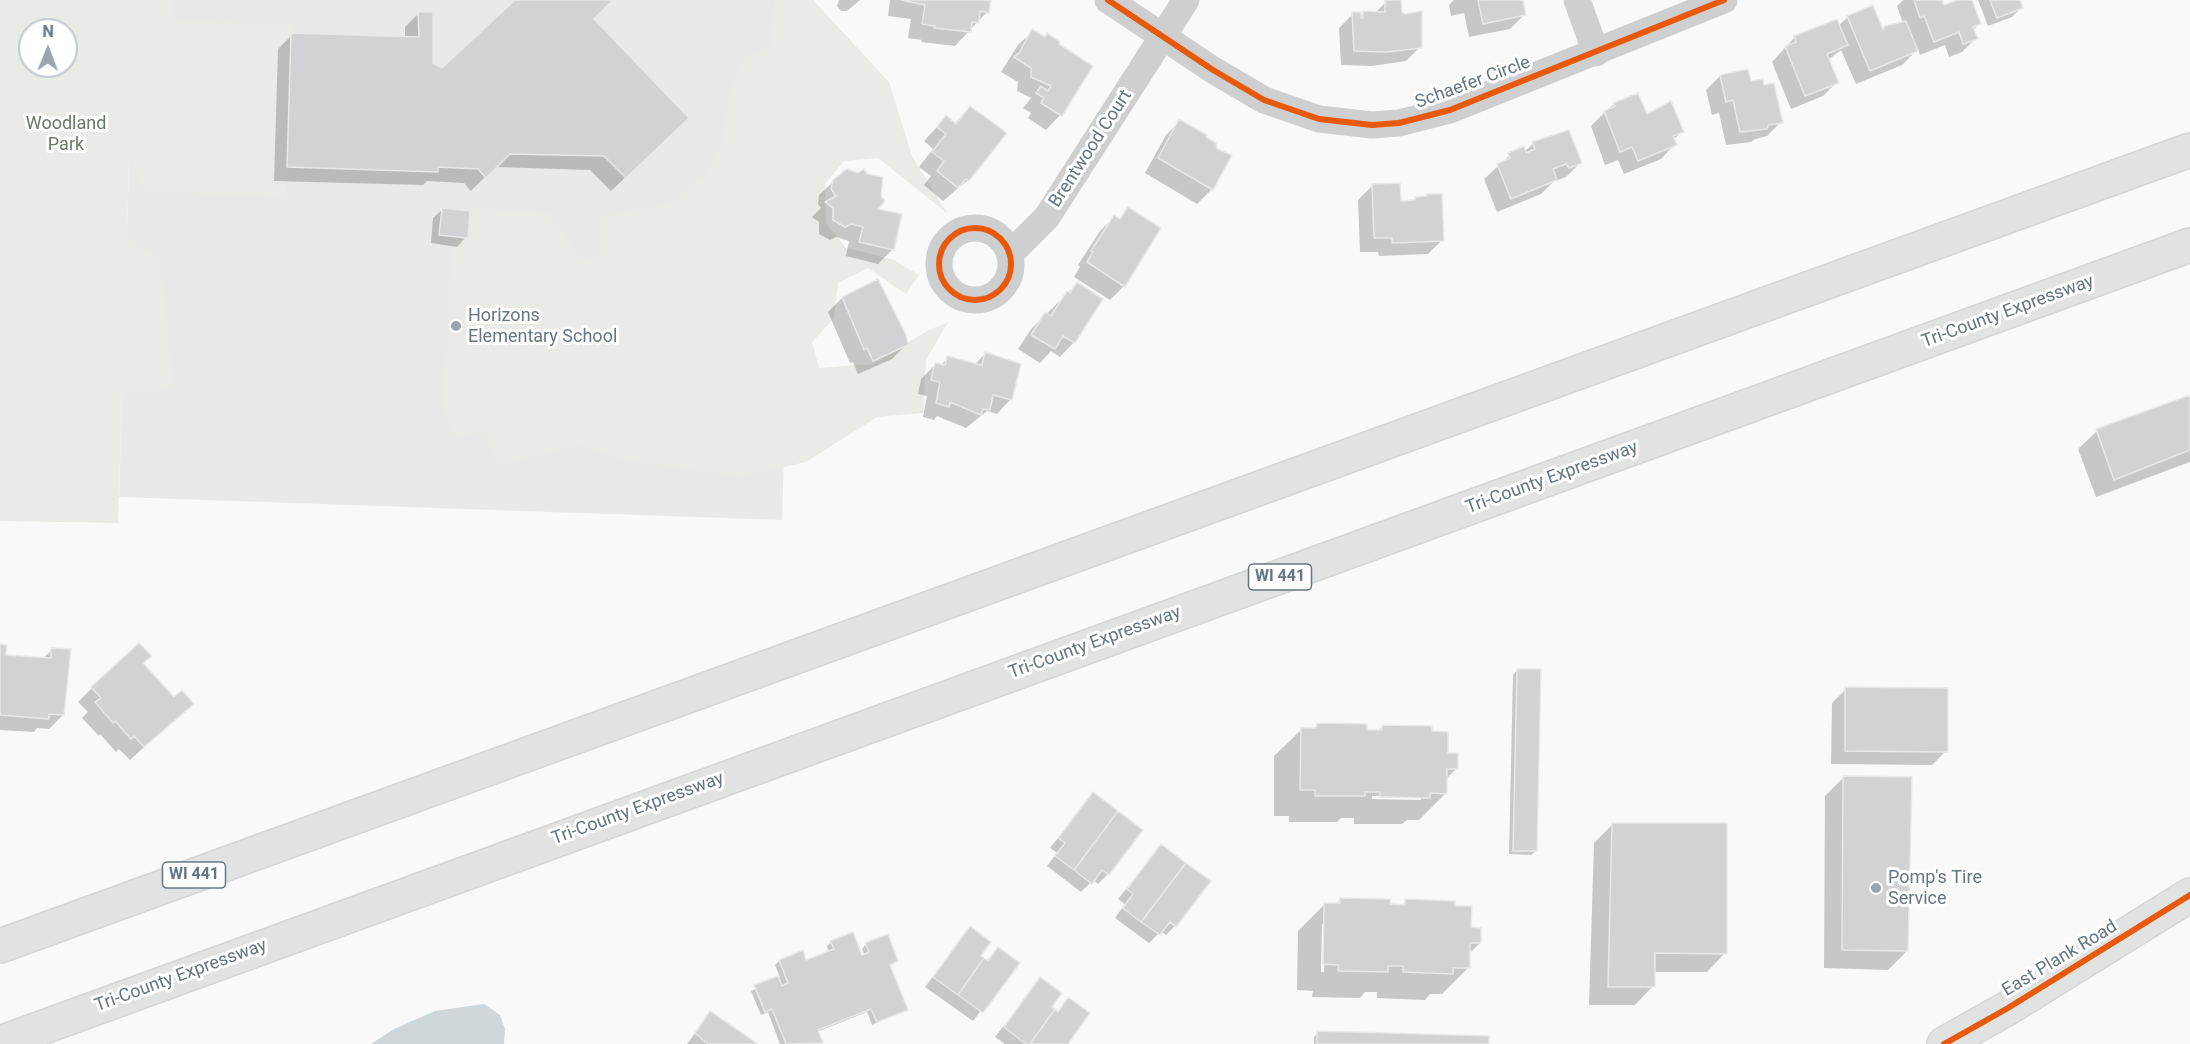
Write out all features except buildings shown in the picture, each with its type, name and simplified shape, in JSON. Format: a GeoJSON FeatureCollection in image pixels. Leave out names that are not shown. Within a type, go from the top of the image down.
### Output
{"type":"FeatureCollection","features":[{"type":"Feature","properties":{"kind":"main road","name":"WI 441"},"geometry":{"type":"LineString","coordinates":[[0,946],[2190,150]]}},
{"type":"Feature","properties":{"kind":"main road","name":"Tri-County Expressway"},"geometry":{"type":"LineString","coordinates":[[0,1043],[2190,245]]}},
{"type":"Feature","properties":{"kind":"main road","name":"East Plank Road"},"geometry":{"type":"LineString","coordinates":[[1944,1044],[2008,1008],[2190,895]]}},
{"type":"Feature","properties":{"kind":"street","name":"Schaefer Circle"},"geometry":{"type":"LineString","coordinates":[[1108,0],[1212,70],[1264,100],[1319,119],[1372,125],[1399,123],[1450,110],[1724,0]]}},
{"type":"Feature","properties":{"kind":"street","name":"Brentwood Court"},"geometry":{"type":"LineString","coordinates":[[1010,254],[1047,217],[1186,0]]}},
{"type":"Feature","properties":{"kind":"street"},"geometry":{"type":"LineString","coordinates":[[1577,0],[1596,53]]}},
{"type":"Feature","properties":{"kind":"shaded area","name":"Horizons Elementary School"},"geometry":{"type":"Polygon","coordinates":[[[134,0],[798,0],[782,520],[119,497],[134,0]]]}},
{"type":"Feature","properties":{"kind":"shaded area"},"geometry":{"type":"Polygon","coordinates":[[[484,1004],[500,1015],[505,1029],[504,1044],[371,1044],[394,1029],[435,1011],[484,1004]]]}},
{"type":"Feature","properties":{"kind":"green space","name":"Woodland Park"},"geometry":{"type":"Polygon","coordinates":[[[0,0],[172,0],[172,20],[292,24],[286,200],[263,196],[144,192],[129,159],[127,235],[160,260],[174,389],[122,394],[118,523],[0,521],[0,0]]]}},
{"type":"Feature","properties":{"kind":"green space"},"geometry":{"type":"Polygon","coordinates":[[[774,0],[813,0],[889,82],[912,156],[947,213],[878,158],[844,161],[825,184],[826,223],[846,248],[894,260],[919,275],[906,294],[868,268],[838,283],[834,318],[812,342],[819,368],[873,364],[925,332],[948,322],[926,360],[923,413],[877,417],[806,462],[739,477],[622,460],[580,445],[499,465],[483,431],[454,438],[442,405],[452,243],[468,235],[474,208],[550,213],[583,260],[600,256],[601,216],[673,202],[705,174],[723,141],[727,100],[742,60],[770,46],[774,0]]]}},
{"type":"Feature","properties":{"kind":"cycle path"},"geometry":{"type":"LineString","coordinates":[[1108,0],[1213,70],[1264,100],[1319,119],[1372,125],[1399,123],[1450,110],[1724,0]]}},
{"type":"Feature","properties":{"kind":"cycle path"},"geometry":{"type":"LineString","coordinates":[[975,228],[995,234],[1005,244],[1011,264],[1005,284],[995,294],[975,300],[955,294],[945,284],[939,264],[945,244],[955,234],[975,228]]}},
{"type":"Feature","properties":{"kind":"cycle path"},"geometry":{"type":"LineString","coordinates":[[1944,1044],[2008,1008],[2190,895]]}},
{"type":"Feature","properties":{"kind":"place","name":"Horizons Elementary School"},"geometry":{"type":"Point","coordinates":[456,326]}},
{"type":"Feature","properties":{"kind":"place","name":"Pomp's Tire Service"},"geometry":{"type":"Point","coordinates":[1876,888]}}]}
